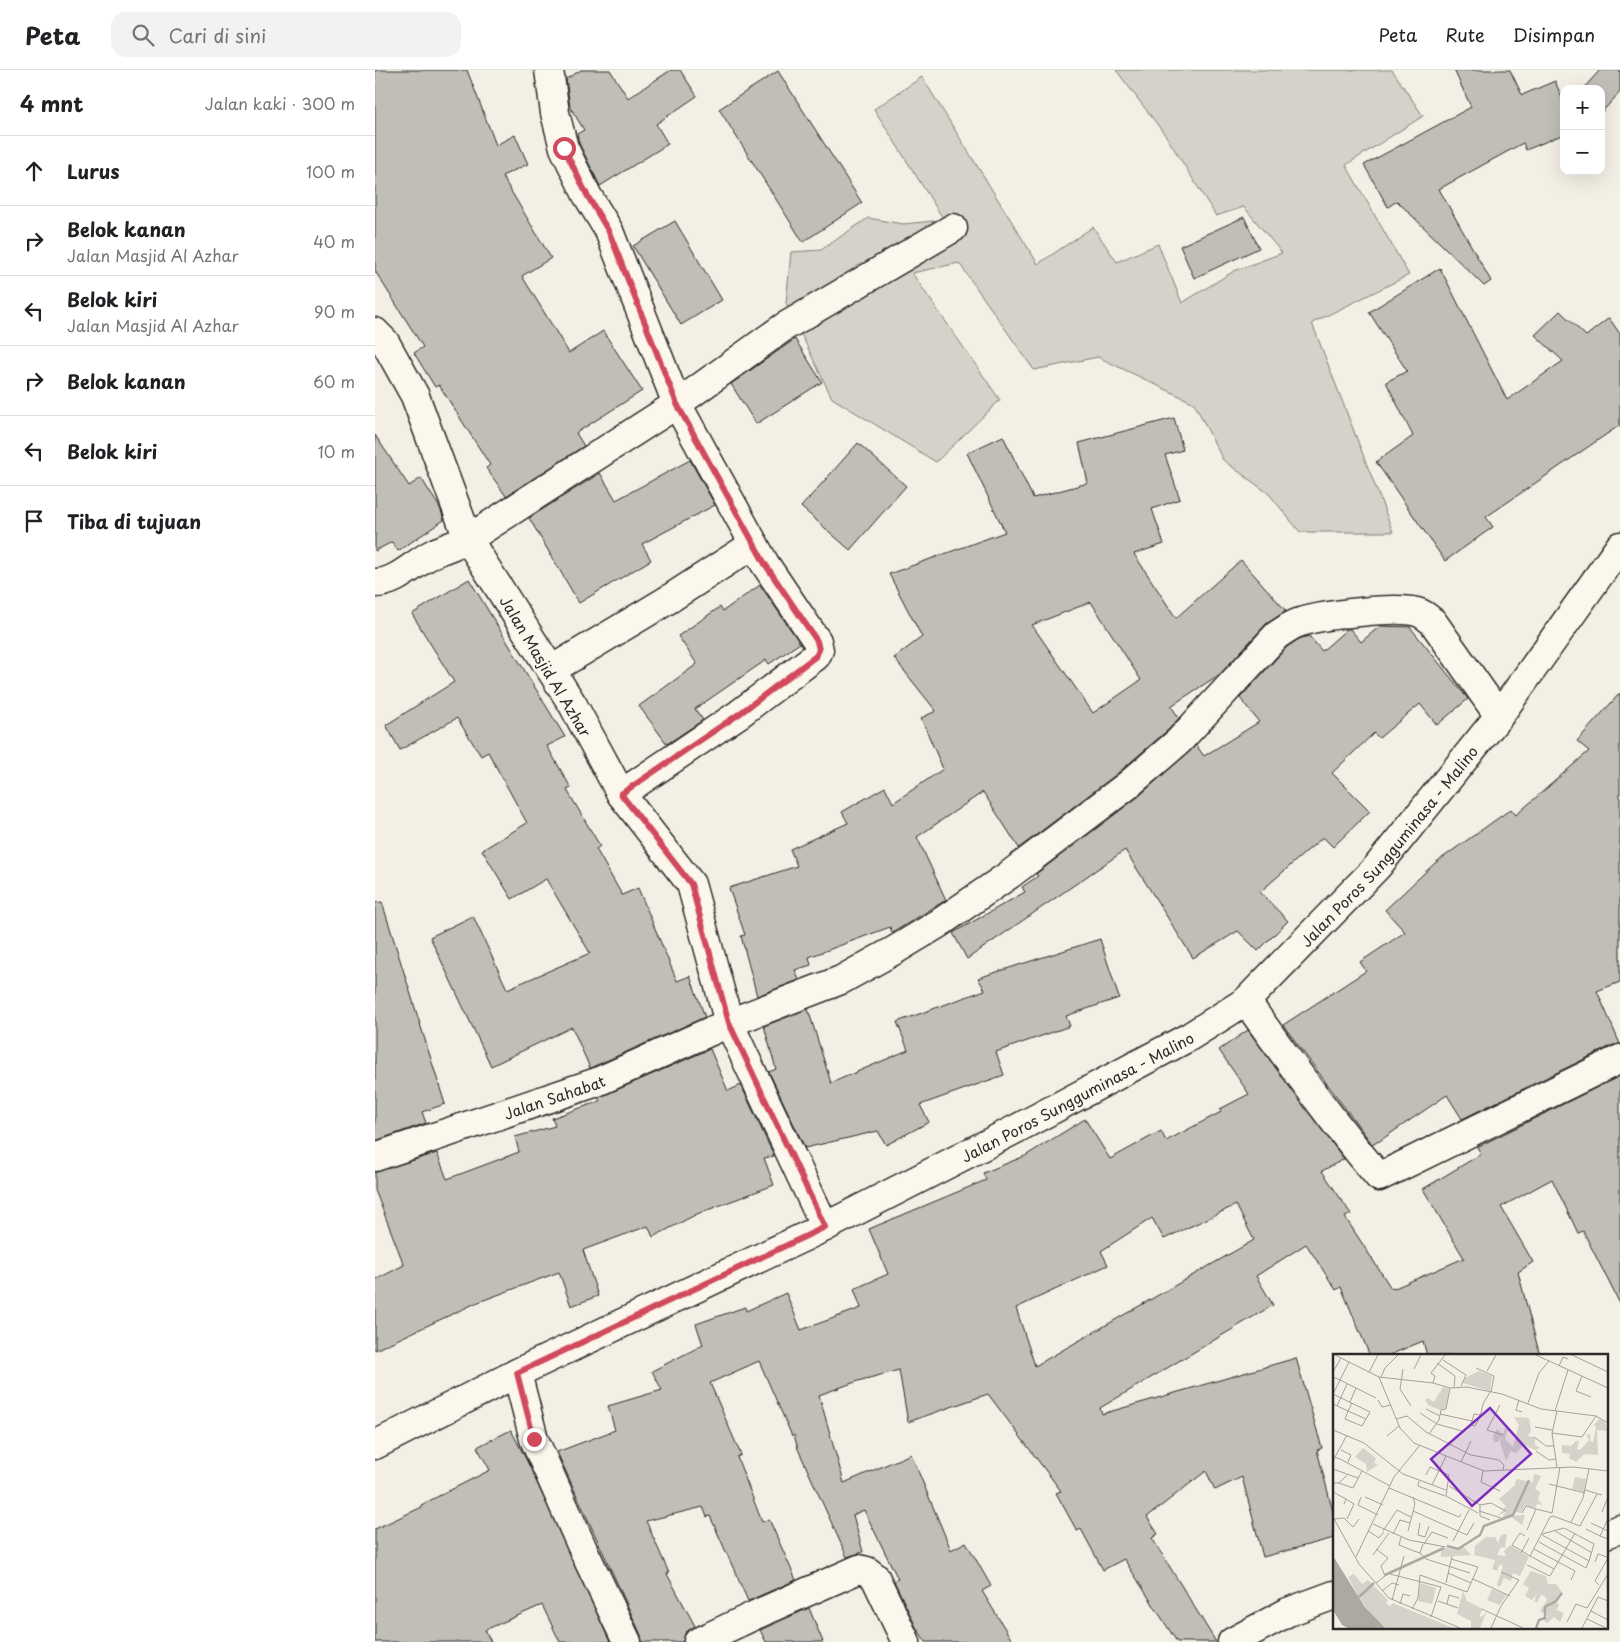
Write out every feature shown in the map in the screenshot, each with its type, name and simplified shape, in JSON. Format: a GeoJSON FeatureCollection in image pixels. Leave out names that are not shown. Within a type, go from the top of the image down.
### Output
{"type":"FeatureCollection","features":[{"type":"Feature","properties":{"kind":"street"},"geometry":{"type":"LineString","coordinates":[[549,70],[555,113],[564,148],[587,195],[609,232],[677,404],[765,564],[817,641],[819,650],[816,656],[739,714],[621,794]]}},
{"type":"Feature","properties":{"kind":"street"},"geometry":{"type":"LineString","coordinates":[[375,583],[391,580],[433,553],[468,539],[677,404],[784,327],[953,228]]}},
{"type":"Feature","properties":{"kind":"street","name":"Jalan Masjid Al Azhar"},"geometry":{"type":"LineString","coordinates":[[375,332],[385,342],[415,396],[468,539],[573,705],[621,794],[691,884],[729,1023],[825,1227]]}},
{"type":"Feature","properties":{"kind":"street"},"geometry":{"type":"LineString","coordinates":[[551,670],[666,601],[754,544]]}},
{"type":"Feature","properties":{"kind":"street","name":"Jalan Poros Sungguminasa - Malino"},"geometry":{"type":"LineString","coordinates":[[375,1445],[517,1373],[825,1227],[1189,1037],[1246,1000],[1377,867],[1499,716],[1620,546]]}},
{"type":"Feature","properties":{"kind":"street","name":"Jalan Sahabat"},"geometry":{"type":"LineString","coordinates":[[375,1157],[597,1082],[729,1023],[841,980],[938,924],[1001,880],[1128,785],[1179,741],[1277,635],[1288,627],[1326,616],[1405,610],[1421,613],[1433,622],[1499,716]]}},
{"type":"Feature","properties":{"kind":"street"},"geometry":{"type":"LineString","coordinates":[[1246,1000],[1349,1142],[1379,1177],[1620,1059]]}},
{"type":"Feature","properties":{"kind":"street"},"geometry":{"type":"LineString","coordinates":[[517,1373],[534,1439],[627,1642]]}},
{"type":"Feature","properties":{"kind":"street"},"geometry":{"type":"LineString","coordinates":[[1607,1534],[1620,1530]]}},
{"type":"Feature","properties":{"kind":"street"},"geometry":{"type":"LineString","coordinates":[[698,1642],[859,1569],[867,1571],[875,1578],[906,1642]]}},
{"type":"Feature","properties":{"kind":"street"},"geometry":{"type":"LineString","coordinates":[[1232,1642],[1288,1612],[1333,1595]]}},
{"type":"Feature","properties":{"kind":"shaded area"},"geometry":{"type":"Polygon","coordinates":[[[1116,70],[1392,70],[1423,116],[1346,165],[1409,275],[1312,323],[1393,532],[1300,532],[1269,494],[1223,460],[1194,403],[1098,357],[1034,370],[959,263],[912,273],[1000,400],[936,462],[832,398],[786,303],[791,252],[821,250],[868,218],[903,224],[944,220],[874,109],[922,77],[1038,264],[1093,227],[1117,262],[1158,244],[1182,303],[1234,271],[1282,253],[1244,207],[1216,216],[1166,136],[1116,70]]]}},
{"type":"Feature","properties":{"kind":"building"},"geometry":{"type":"Polygon","coordinates":[[[375,70],[467,70],[496,145],[515,135],[528,164],[502,176],[551,258],[522,276],[569,353],[603,331],[642,391],[576,433],[584,446],[506,496],[486,468],[490,465],[439,385],[435,387],[414,353],[423,347],[375,271],[375,70]]]}},
{"type":"Feature","properties":{"kind":"building"},"geometry":{"type":"Polygon","coordinates":[[[581,70],[610,70],[628,98],[671,70],[680,70],[697,96],[656,124],[668,144],[600,186],[579,143],[577,134],[584,130],[570,107],[566,79],[581,70]]]}},
{"type":"Feature","properties":{"kind":"building"},"geometry":{"type":"Polygon","coordinates":[[[1454,70],[1510,70],[1522,95],[1555,81],[1560,93],[1560,136],[1526,150],[1523,143],[1439,189],[1491,281],[1484,286],[1397,201],[1388,207],[1364,165],[1471,107],[1454,70]]]}},
{"type":"Feature","properties":{"kind":"building"},"geometry":{"type":"Polygon","coordinates":[[[1600,70],[1620,70],[1620,92],[1605,109],[1605,85],[1587,85],[1600,70]]]}},
{"type":"Feature","properties":{"kind":"building"},"geometry":{"type":"Polygon","coordinates":[[[778,71],[862,203],[803,242],[719,109],[778,71]]]}},
{"type":"Feature","properties":{"kind":"building"},"geometry":{"type":"Polygon","coordinates":[[[1244,217],[1259,248],[1194,278],[1180,246],[1244,217]]]}},
{"type":"Feature","properties":{"kind":"building"},"geometry":{"type":"Polygon","coordinates":[[[675,221],[722,300],[681,325],[633,246],[675,221]]]}},
{"type":"Feature","properties":{"kind":"building"},"geometry":{"type":"Polygon","coordinates":[[[1440,268],[1507,400],[1563,361],[1535,335],[1560,311],[1586,336],[1609,318],[1620,334],[1620,425],[1486,517],[1493,527],[1445,561],[1376,462],[1413,436],[1386,382],[1407,371],[1369,312],[1440,268]]]}},
{"type":"Feature","properties":{"kind":"building"},"geometry":{"type":"Polygon","coordinates":[[[795,339],[822,382],[756,424],[731,384],[795,339]]]}},
{"type":"Feature","properties":{"kind":"building"},"geometry":{"type":"Polygon","coordinates":[[[1174,418],[1183,450],[1165,455],[1180,499],[1152,509],[1164,544],[1134,554],[1176,618],[1241,560],[1286,611],[1266,624],[1220,674],[1171,706],[1179,718],[1168,730],[1118,773],[1019,848],[983,792],[917,837],[946,900],[892,933],[890,927],[809,957],[811,965],[795,970],[799,980],[757,996],[741,936],[745,935],[729,888],[797,866],[790,849],[848,823],[842,812],[885,787],[893,803],[943,769],[921,718],[936,711],[894,658],[922,637],[889,574],[1005,532],[967,453],[1003,436],[1033,498],[1088,483],[1079,443],[1174,418]],[[1091,602],[1032,625],[1093,713],[1141,680],[1091,602]]]}},
{"type":"Feature","properties":{"kind":"building"},"geometry":{"type":"Polygon","coordinates":[[[375,435],[409,486],[421,478],[440,508],[444,520],[398,551],[392,542],[375,551],[375,435]]]}},
{"type":"Feature","properties":{"kind":"building"},"geometry":{"type":"Polygon","coordinates":[[[858,443],[906,486],[850,550],[801,507],[858,443]]]}},
{"type":"Feature","properties":{"kind":"building"},"geometry":{"type":"Polygon","coordinates":[[[690,460],[715,505],[642,544],[651,560],[579,603],[529,518],[600,473],[616,500],[690,460]]]}},
{"type":"Feature","properties":{"kind":"building"},"geometry":{"type":"Polygon","coordinates":[[[469,579],[565,737],[547,746],[571,788],[567,790],[600,846],[596,849],[622,895],[638,888],[677,981],[690,976],[705,1017],[590,1068],[572,1027],[491,1066],[430,937],[473,916],[507,989],[590,953],[546,879],[512,899],[482,850],[527,823],[488,752],[481,756],[457,718],[400,750],[386,725],[454,682],[412,614],[469,579]]]}},
{"type":"Feature","properties":{"kind":"building"},"geometry":{"type":"Polygon","coordinates":[[[760,585],[800,643],[769,664],[766,660],[695,709],[703,720],[667,744],[639,706],[697,664],[678,636],[720,607],[723,611],[760,585]]]}},
{"type":"Feature","properties":{"kind":"building"},"geometry":{"type":"Polygon","coordinates":[[[1380,626],[1410,627],[1468,699],[1437,725],[1420,704],[1379,738],[1374,733],[1332,773],[1370,811],[1333,847],[1323,837],[1260,892],[1288,921],[1258,951],[1238,931],[1193,958],[1125,850],[967,959],[953,933],[1025,892],[1022,887],[1038,876],[1036,874],[1138,797],[1196,745],[1204,756],[1259,722],[1240,698],[1287,647],[1299,639],[1309,636],[1322,651],[1347,629],[1350,629],[1361,642],[1380,626]]]}},
{"type":"Feature","properties":{"kind":"building"},"geometry":{"type":"Polygon","coordinates":[[[1620,693],[1620,982],[1597,991],[1620,1044],[1613,1045],[1462,1119],[1447,1095],[1378,1142],[1372,1144],[1283,1025],[1366,971],[1360,962],[1405,932],[1385,910],[1435,863],[1511,809],[1516,815],[1589,751],[1577,741],[1620,693]]]}},
{"type":"Feature","properties":{"kind":"building"},"geometry":{"type":"Polygon","coordinates":[[[382,902],[445,1104],[422,1112],[426,1123],[375,1141],[375,903],[382,902]]]}},
{"type":"Feature","properties":{"kind":"building"},"geometry":{"type":"Polygon","coordinates":[[[1100,939],[1119,998],[1066,1016],[1070,1026],[996,1052],[1004,1075],[920,1105],[929,1122],[886,1145],[878,1131],[805,1148],[769,1072],[776,1069],[764,1026],[808,1009],[831,1083],[908,1050],[897,1022],[985,990],[978,978],[1100,939]]]}},
{"type":"Feature","properties":{"kind":"building"},"geometry":{"type":"Polygon","coordinates":[[[1248,1030],[1344,1159],[1322,1171],[1351,1214],[1345,1217],[1391,1288],[1395,1288],[1464,1258],[1423,1189],[1481,1154],[1477,1147],[1620,1076],[1620,1304],[1583,1231],[1578,1233],[1552,1179],[1501,1207],[1533,1262],[1518,1272],[1539,1354],[1426,1354],[1423,1341],[1392,1354],[1369,1354],[1341,1287],[1336,1290],[1306,1244],[1256,1276],[1273,1305],[1100,1408],[1102,1414],[1296,1358],[1322,1448],[1317,1450],[1333,1512],[1333,1538],[1263,1557],[1242,1477],[1215,1490],[1206,1471],[1147,1517],[1158,1534],[1152,1538],[1216,1642],[1177,1642],[1124,1559],[1103,1570],[1081,1529],[1077,1531],[1056,1493],[1061,1491],[988,1394],[908,1422],[899,1370],[858,1381],[819,1395],[844,1483],[911,1454],[951,1550],[966,1542],[991,1586],[982,1591],[1013,1642],[926,1642],[916,1627],[894,1581],[898,1579],[864,1510],[853,1515],[863,1552],[847,1557],[798,1449],[794,1435],[792,1436],[759,1361],[710,1383],[741,1455],[737,1457],[762,1522],[769,1519],[796,1580],[748,1601],[710,1516],[707,1517],[703,1507],[646,1521],[669,1573],[667,1574],[695,1626],[685,1633],[683,1642],[642,1642],[641,1635],[557,1452],[615,1430],[608,1406],[662,1390],[652,1371],[703,1345],[696,1324],[745,1307],[746,1311],[786,1293],[801,1330],[861,1308],[854,1289],[888,1274],[869,1229],[986,1180],[983,1173],[1025,1156],[1085,1119],[1110,1159],[1161,1131],[1166,1141],[1221,1112],[1220,1109],[1249,1094],[1219,1050],[1248,1030]],[[1236,1205],[1164,1239],[1152,1218],[1101,1251],[1108,1265],[1016,1308],[1035,1366],[1254,1240],[1236,1205]]]}},
{"type":"Feature","properties":{"kind":"building"},"geometry":{"type":"Polygon","coordinates":[[[710,1049],[728,1091],[741,1085],[774,1156],[764,1158],[774,1185],[697,1214],[653,1237],[648,1226],[583,1250],[598,1296],[571,1306],[559,1272],[476,1303],[375,1350],[375,1280],[404,1265],[375,1190],[375,1172],[437,1153],[447,1179],[519,1152],[515,1137],[555,1126],[552,1118],[600,1101],[598,1098],[710,1049]]]}},
{"type":"Feature","properties":{"kind":"building"},"geometry":{"type":"Polygon","coordinates":[[[511,1430],[610,1642],[560,1642],[542,1605],[485,1630],[491,1642],[375,1642],[375,1529],[422,1507],[421,1505],[490,1470],[477,1447],[511,1430]]]}},
{"type":"Feature","properties":{"kind":"building"},"geometry":{"type":"Polygon","coordinates":[[[809,1608],[823,1642],[766,1642],[760,1630],[809,1608]]]}},
{"type":"Feature","properties":{"kind":"route"},"geometry":{"type":"LineString","coordinates":[[534,1439],[517,1373],[825,1227],[729,1023],[691,884],[621,794],[739,714],[816,656],[819,650],[817,641],[765,564],[677,404],[609,232],[587,195],[564,148]]}}]}
